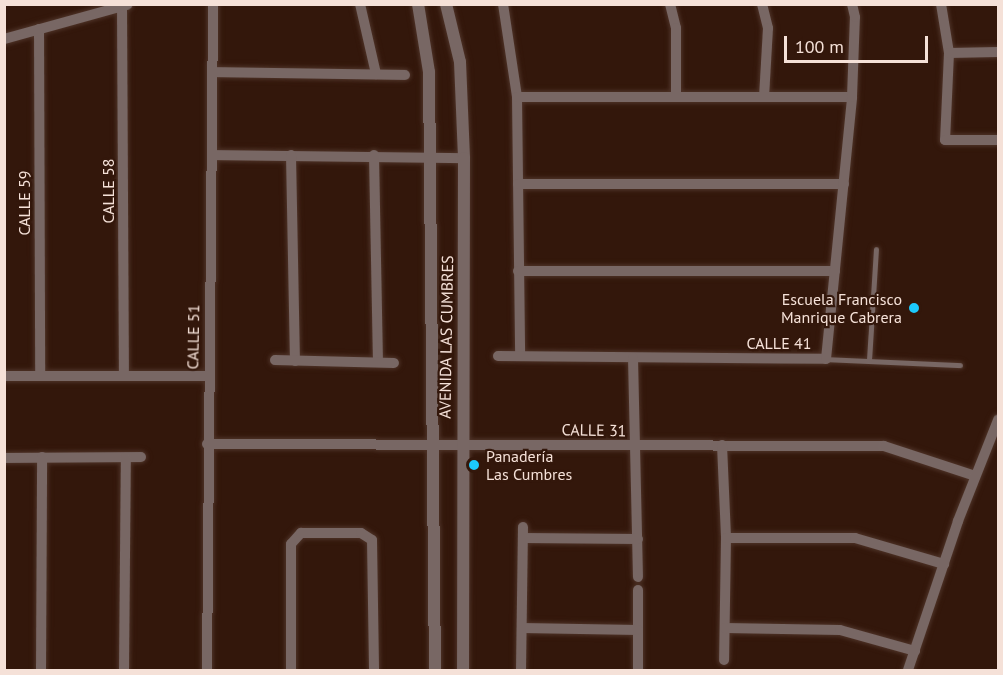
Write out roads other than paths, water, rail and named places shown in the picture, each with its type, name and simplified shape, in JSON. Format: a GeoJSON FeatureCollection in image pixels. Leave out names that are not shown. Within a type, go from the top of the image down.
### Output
{"type":"FeatureCollection","features":[{"type":"Feature","properties":{"kind":"street","name":"CALLE 51"},"geometry":{"type":"LineString","coordinates":[[207,670],[207,376],[213,4]]}},
{"type":"Feature","properties":{"kind":"street"},"geometry":{"type":"LineString","coordinates":[[360,4],[376,74]]}},
{"type":"Feature","properties":{"kind":"street","name":"AVENIDA LAS CUMBRES"},"geometry":{"type":"LineString","coordinates":[[418,4],[429,72],[435,670]]}},
{"type":"Feature","properties":{"kind":"street","name":"AVENIDA LAS CUMBRES"},"geometry":{"type":"LineString","coordinates":[[446,4],[460,62],[464,158],[463,670]]}},
{"type":"Feature","properties":{"kind":"street"},"geometry":{"type":"LineString","coordinates":[[503,4],[517,97],[520,355]]}},
{"type":"Feature","properties":{"kind":"street"},"geometry":{"type":"LineString","coordinates":[[670,4],[676,28],[676,97]]}},
{"type":"Feature","properties":{"kind":"street"},"geometry":{"type":"LineString","coordinates":[[762,4],[768,27],[764,97]]}},
{"type":"Feature","properties":{"kind":"street","name":"CALLE 41"},"geometry":{"type":"LineString","coordinates":[[498,356],[826,358],[852,97],[855,17],[852,4]]}},
{"type":"Feature","properties":{"kind":"street"},"geometry":{"type":"LineString","coordinates":[[941,4],[949,52],[945,140],[999,140]]}},
{"type":"Feature","properties":{"kind":"street"},"geometry":{"type":"LineString","coordinates":[[4,39],[124,5]]}},
{"type":"Feature","properties":{"kind":"street","name":"CALLE 58"},"geometry":{"type":"LineString","coordinates":[[124,5],[124,376]]}},
{"type":"Feature","properties":{"kind":"street","name":"CALLE 59"},"geometry":{"type":"LineString","coordinates":[[39,29],[40,376]]}},
{"type":"Feature","properties":{"kind":"street"},"geometry":{"type":"LineString","coordinates":[[949,52],[999,52]]}},
{"type":"Feature","properties":{"kind":"street"},"geometry":{"type":"LineString","coordinates":[[212,72],[405,75]]}},
{"type":"Feature","properties":{"kind":"street"},"geometry":{"type":"LineString","coordinates":[[517,97],[852,97]]}},
{"type":"Feature","properties":{"kind":"street"},"geometry":{"type":"LineString","coordinates":[[374,154],[378,362]]}},
{"type":"Feature","properties":{"kind":"street"},"geometry":{"type":"LineString","coordinates":[[212,155],[374,154],[464,158]]}},
{"type":"Feature","properties":{"kind":"street"},"geometry":{"type":"LineString","coordinates":[[291,155],[295,361]]}},
{"type":"Feature","properties":{"kind":"street"},"geometry":{"type":"LineString","coordinates":[[518,184],[843,184]]}},
{"type":"Feature","properties":{"kind":"street"},"geometry":{"type":"LineString","coordinates":[[518,271],[835,271]]}},
{"type":"Feature","properties":{"kind":"street"},"geometry":{"type":"LineString","coordinates":[[633,358],[638,446],[638,578]]}},
{"type":"Feature","properties":{"kind":"street"},"geometry":{"type":"LineString","coordinates":[[275,360],[394,363]]}},
{"type":"Feature","properties":{"kind":"street"},"geometry":{"type":"LineString","coordinates":[[4,376],[207,376]]}},
{"type":"Feature","properties":{"kind":"street"},"geometry":{"type":"LineString","coordinates":[[908,670],[975,476],[999,420]]}},
{"type":"Feature","properties":{"kind":"street","name":"CALLE 31"},"geometry":{"type":"LineString","coordinates":[[207,444],[884,446],[975,476]]}},
{"type":"Feature","properties":{"kind":"street"},"geometry":{"type":"LineString","coordinates":[[722,445],[726,538],[724,660]]}},
{"type":"Feature","properties":{"kind":"street"},"geometry":{"type":"LineString","coordinates":[[40,670],[42,457]]}},
{"type":"Feature","properties":{"kind":"street"},"geometry":{"type":"LineString","coordinates":[[4,458],[141,457]]}},
{"type":"Feature","properties":{"kind":"street"},"geometry":{"type":"LineString","coordinates":[[124,670],[126,458]]}},
{"type":"Feature","properties":{"kind":"street"},"geometry":{"type":"LineString","coordinates":[[291,670],[291,544],[301,533],[361,532],[372,540],[374,670]]}},
{"type":"Feature","properties":{"kind":"street"},"geometry":{"type":"LineString","coordinates":[[521,670],[523,533],[638,539]]}},
{"type":"Feature","properties":{"kind":"street"},"geometry":{"type":"LineString","coordinates":[[726,538],[855,538],[944,564]]}},
{"type":"Feature","properties":{"kind":"street"},"geometry":{"type":"LineString","coordinates":[[638,590],[638,669]]}},
{"type":"Feature","properties":{"kind":"street"},"geometry":{"type":"LineString","coordinates":[[522,628],[638,630]]}},
{"type":"Feature","properties":{"kind":"street"},"geometry":{"type":"LineString","coordinates":[[725,628],[840,630],[915,651]]}},
{"type":"Feature","properties":{"kind":"lane"},"geometry":{"type":"LineString","coordinates":[[869,360],[876,249]]}},
{"type":"Feature","properties":{"kind":"lane"},"geometry":{"type":"LineString","coordinates":[[826,358],[960,365]]}},
{"type":"Feature","properties":{"kind":"place","name":"Escuela Francisco Manrique Cabrera"},"geometry":{"type":"Point","coordinates":[914,308]}},
{"type":"Feature","properties":{"kind":"place","name":"Panadería Las Cumbres"},"geometry":{"type":"Point","coordinates":[474,465]}}]}
